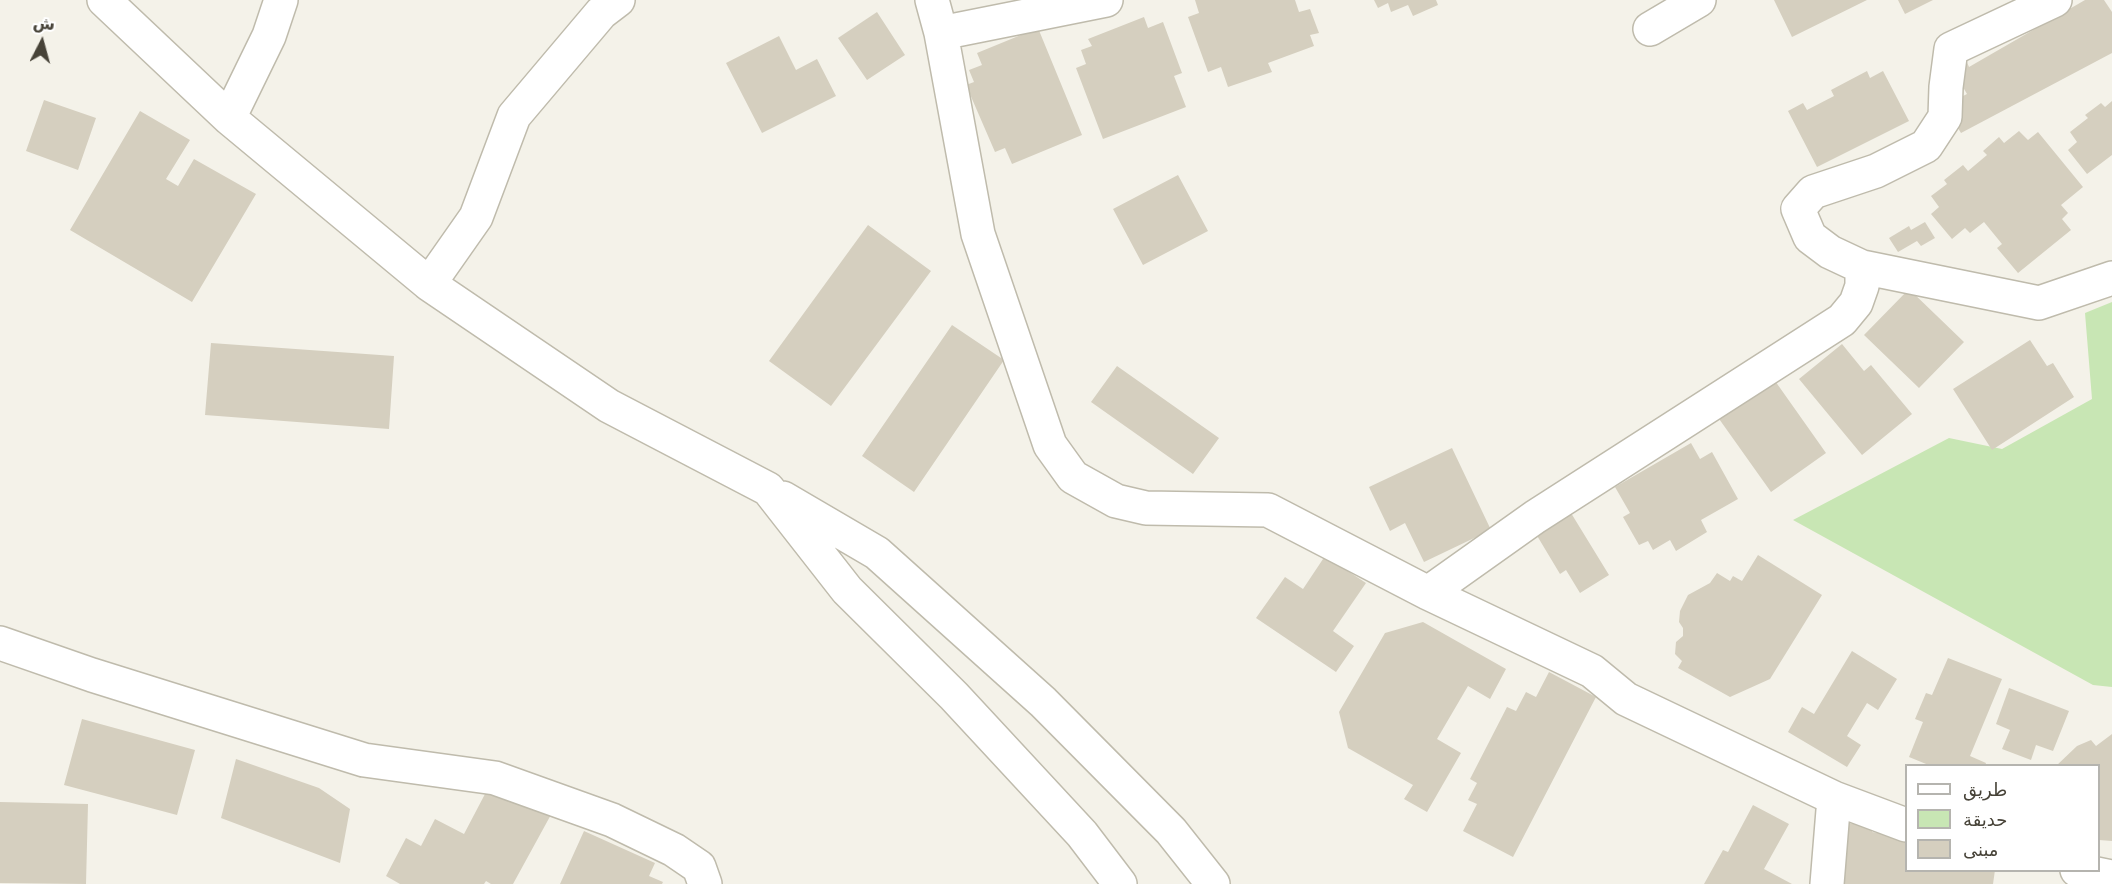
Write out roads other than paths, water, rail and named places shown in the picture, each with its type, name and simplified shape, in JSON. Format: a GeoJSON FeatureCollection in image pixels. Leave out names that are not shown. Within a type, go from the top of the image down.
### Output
{"type":"FeatureCollection","features":[{"type":"Feature","properties":{"kind":"street"},"geometry":{"type":"LineString","coordinates":[[104,0],[229,118],[429,284],[609,405],[768,489],[877,553],[1043,702],[1171,831],[1213,884]]}},
{"type":"Feature","properties":{"kind":"street"},"geometry":{"type":"LineString","coordinates":[[229,118],[269,36],[281,0]]}},
{"type":"Feature","properties":{"kind":"street"},"geometry":{"type":"LineString","coordinates":[[429,284],[476,217],[514,116],[601,13],[618,0]]}},
{"type":"Feature","properties":{"kind":"street"},"geometry":{"type":"LineString","coordinates":[[932,0],[941,33],[978,234],[1050,445],[1073,477],[1116,501],[1146,508],[1268,510],[1428,593],[1592,671],[1626,699],[1834,798],[1905,825]]}},
{"type":"Feature","properties":{"kind":"street"},"geometry":{"type":"LineString","coordinates":[[941,33],[1106,0]]}},
{"type":"Feature","properties":{"kind":"street"},"geometry":{"type":"LineString","coordinates":[[1650,29],[1699,0]]}},
{"type":"Feature","properties":{"kind":"street"},"geometry":{"type":"LineString","coordinates":[[2055,0],[1951,49],[1946,87],[1946,117],[1926,146],[1876,171],[1813,192],[1798,209],[1810,237],[1830,252],[1862,267],[2038,303],[2112,278]]}},
{"type":"Feature","properties":{"kind":"street"},"geometry":{"type":"LineString","coordinates":[[1428,593],[1535,518],[1842,320],[1856,303],[1862,286],[1862,267]]}},
{"type":"Feature","properties":{"kind":"street"},"geometry":{"type":"LineString","coordinates":[[768,489],[847,590],[954,696],[1082,834],[1120,884]]}},
{"type":"Feature","properties":{"kind":"street"},"geometry":{"type":"LineString","coordinates":[[0,643],[92,675],[364,760],[495,778],[612,820],[674,850],[699,867],[705,884]]}},
{"type":"Feature","properties":{"kind":"street"},"geometry":{"type":"LineString","coordinates":[[1827,884],[1834,798]]}},
{"type":"Feature","properties":{"kind":"street"},"geometry":{"type":"LineString","coordinates":[[2061,872],[2073,884]]}},
{"type":"Feature","properties":{"kind":"street"},"geometry":{"type":"LineString","coordinates":[[2087,872],[2112,877]]}}]}
